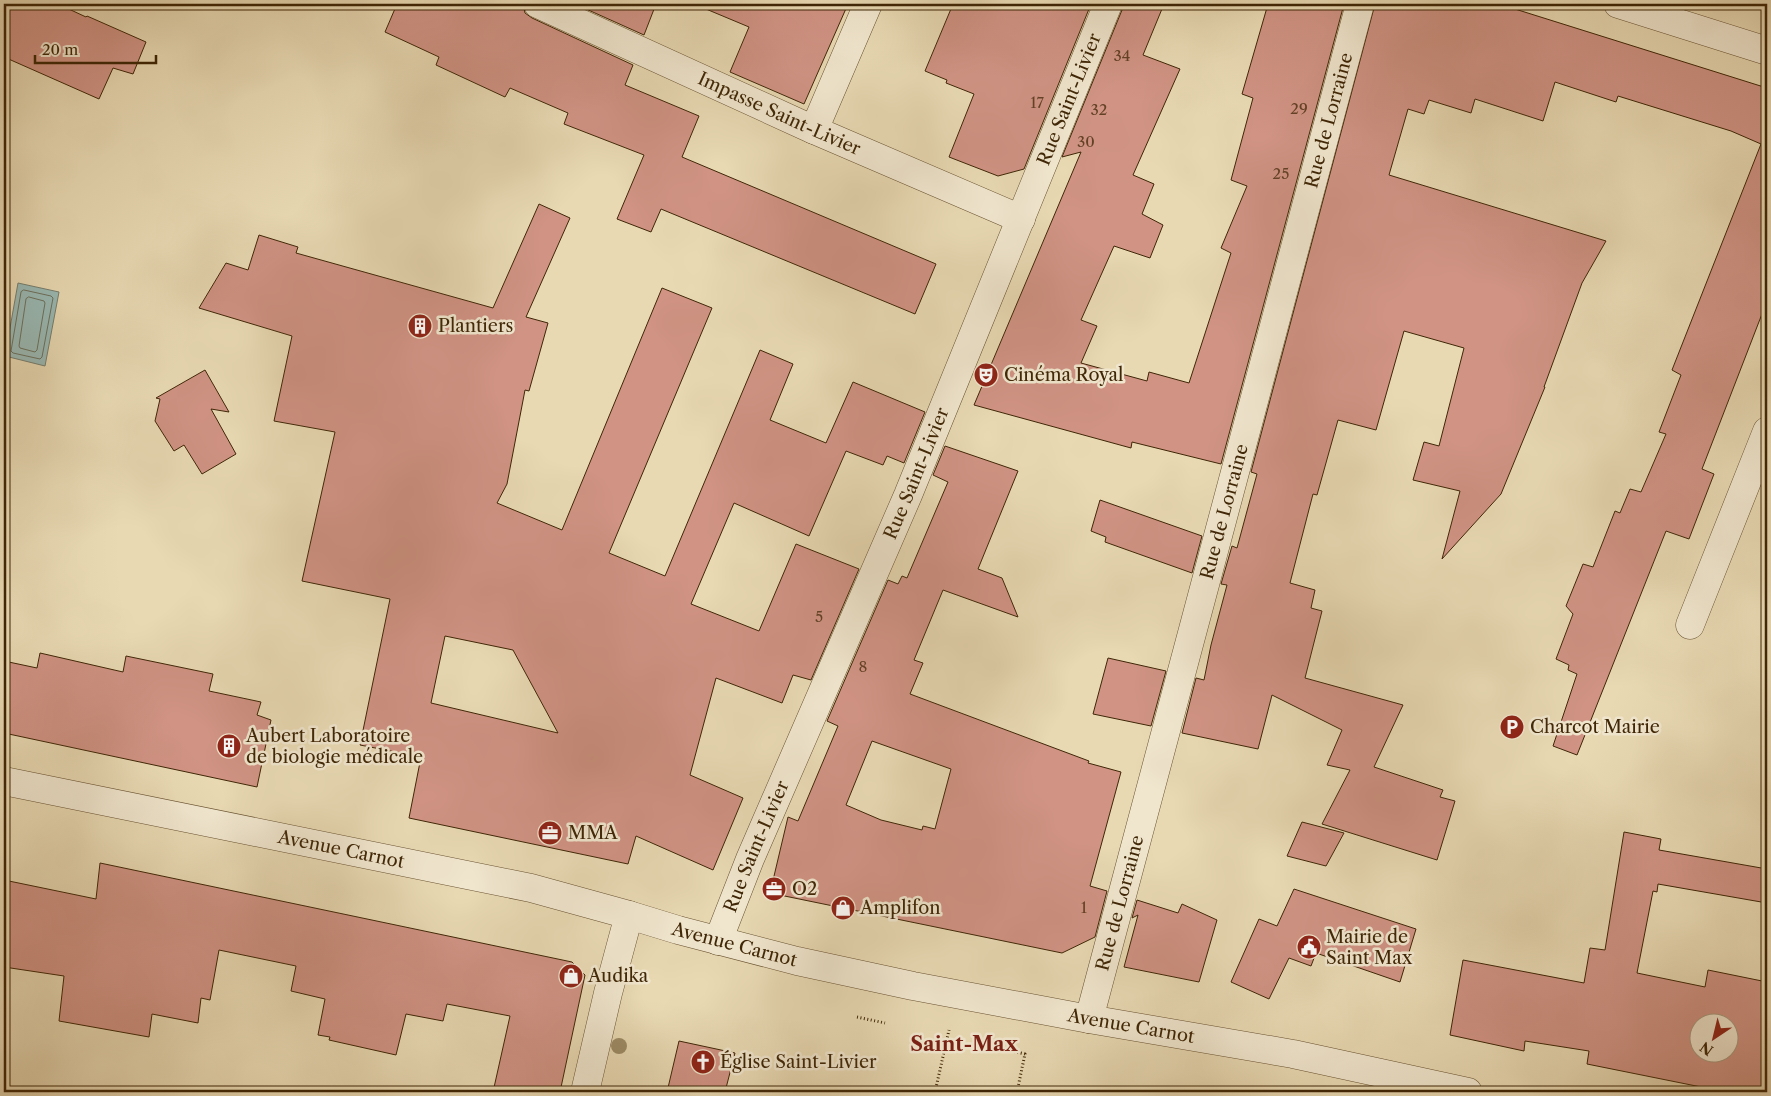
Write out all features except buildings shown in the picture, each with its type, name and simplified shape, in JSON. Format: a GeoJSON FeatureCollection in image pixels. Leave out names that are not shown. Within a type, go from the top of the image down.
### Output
{"type":"FeatureCollection","features":[{"type":"Feature","properties":{"kind":"street","name":"Impasse Saint-Livier"},"geometry":{"type":"LineString","coordinates":[[538,4],[814,130],[1021,220]]}},
{"type":"Feature","properties":{"kind":"street"},"geometry":{"type":"LineString","coordinates":[[814,130],[868,4]]}},
{"type":"Feature","properties":{"kind":"street","name":"Rue Saint-Livier"},"geometry":{"type":"LineString","coordinates":[[718,941],[754,850],[908,495],[1108,4]]}},
{"type":"Feature","properties":{"kind":"street","name":"Rue de Lorraine"},"geometry":{"type":"LineString","coordinates":[[1089,1019],[1360,4]]}},
{"type":"Feature","properties":{"kind":"street"},"geometry":{"type":"LineString","coordinates":[[1618,4],[1767,51]]}},
{"type":"Feature","properties":{"kind":"street"},"geometry":{"type":"LineString","coordinates":[[1690,625],[1767,431]]}},
{"type":"Feature","properties":{"kind":"street","name":"Avenue Carnot"},"geometry":{"type":"LineString","coordinates":[[4,781],[531,888],[718,941],[797,961],[913,986],[1293,1054],[1468,1092]]}},
{"type":"Feature","properties":{"kind":"street"},"geometry":{"type":"LineString","coordinates":[[585,1092],[608,993],[629,915]]}},
{"type":"Feature","properties":{"kind":"path"},"geometry":{"type":"LineString","coordinates":[[857,1017],[884,1023]]}},
{"type":"Feature","properties":{"kind":"path"},"geometry":{"type":"LineString","coordinates":[[935,1092],[950,1025]]}},
{"type":"Feature","properties":{"kind":"path"},"geometry":{"type":"LineString","coordinates":[[990,1046],[1025,1054],[1017,1092]]}},
{"type":"Feature","properties":{"kind":"water"},"geometry":{"type":"Polygon","coordinates":[[[18,283],[59,292],[45,366],[5,356],[18,283]]]}},
{"type":"Feature","properties":{"kind":"place","name":"Plantiers"},"geometry":{"type":"Point","coordinates":[420,326]}},
{"type":"Feature","properties":{"kind":"place","name":"Cinéma Royal"},"geometry":{"type":"Point","coordinates":[986,375]}},
{"type":"Feature","properties":{"kind":"place","name":"Charcot Mairie"},"geometry":{"type":"Point","coordinates":[1512,727]}},
{"type":"Feature","properties":{"kind":"place","name":"Aubert Laboratoire de biologie médicale"},"geometry":{"type":"Point","coordinates":[229,746]}},
{"type":"Feature","properties":{"kind":"place","name":"MMA"},"geometry":{"type":"Point","coordinates":[550,833]}},
{"type":"Feature","properties":{"kind":"place","name":"O2"},"geometry":{"type":"Point","coordinates":[774,889]}},
{"type":"Feature","properties":{"kind":"place","name":"Amplifon"},"geometry":{"type":"Point","coordinates":[843,908]}},
{"type":"Feature","properties":{"kind":"place","name":"Mairie de Saint Max"},"geometry":{"type":"Point","coordinates":[1309,947]}},
{"type":"Feature","properties":{"kind":"place","name":"Audika"},"geometry":{"type":"Point","coordinates":[571,976]}},
{"type":"Feature","properties":{"kind":"place","name":"Église Saint-Livier"},"geometry":{"type":"Point","coordinates":[703,1062]}},
{"type":"Feature","properties":{"kind":"district","name":"Saint-Max"},"geometry":{"type":"Point","coordinates":[964,1044]}}]}
